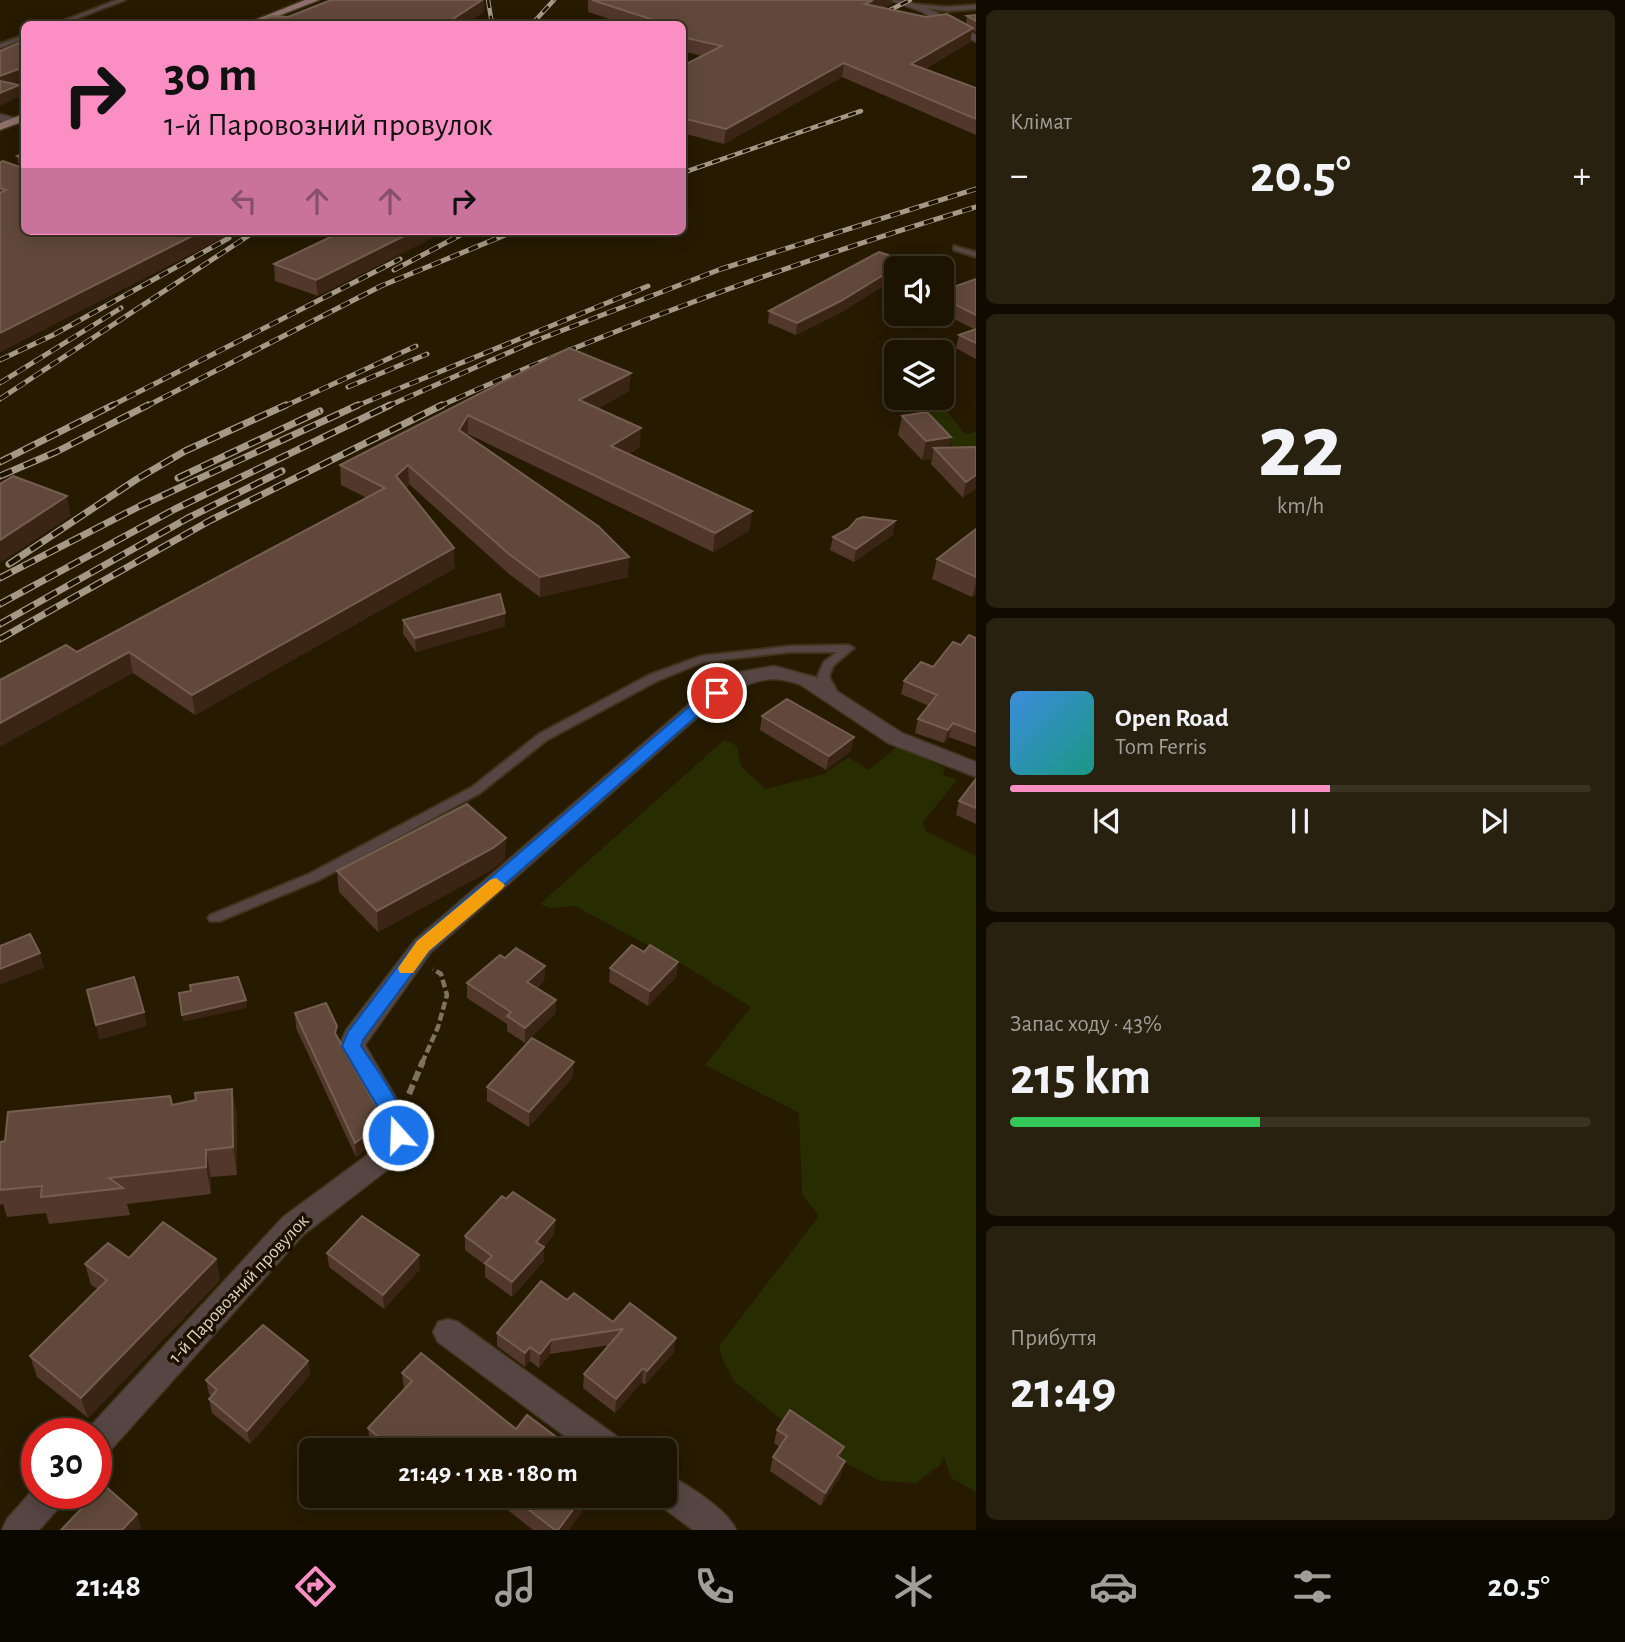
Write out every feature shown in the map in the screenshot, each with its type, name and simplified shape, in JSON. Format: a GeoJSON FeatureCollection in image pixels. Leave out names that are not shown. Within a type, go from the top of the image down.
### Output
{"type":"FeatureCollection","features":[{"type":"Feature","properties":{"kind":"main road"},"geometry":{"type":"LineString","coordinates":[[258,21],[314,0]]}},
{"type":"Feature","properties":{"kind":"main road"},"geometry":{"type":"LineString","coordinates":[[275,21],[331,0]]}},
{"type":"Feature","properties":{"kind":"street"},"geometry":{"type":"LineString","coordinates":[[895,0],[915,5],[976,39]]}},
{"type":"Feature","properties":{"kind":"street"},"geometry":{"type":"LineString","coordinates":[[396,1120],[352,1046],[355,1037],[423,946],[702,703],[732,683],[757,673],[774,672],[808,681],[895,738],[976,770]]}},
{"type":"Feature","properties":{"kind":"street","name":"1-й Паровозний провулок"},"geometry":{"type":"LineString","coordinates":[[112,1425],[293,1226],[391,1152],[398,1135],[396,1120]]}},
{"type":"Feature","properties":{"kind":"street"},"geometry":{"type":"LineString","coordinates":[[448,1332],[593,1438]]}},
{"type":"Feature","properties":{"kind":"street"},"geometry":{"type":"LineString","coordinates":[[677,1499],[720,1530]]}},
{"type":"Feature","properties":{"kind":"street"},"geometry":{"type":"LineString","coordinates":[[18,1530],[37,1509]]}},
{"type":"Feature","properties":{"kind":"lane"},"geometry":{"type":"LineString","coordinates":[[66,21],[122,0]]}},
{"type":"Feature","properties":{"kind":"lane"},"geometry":{"type":"LineString","coordinates":[[915,5],[947,9],[976,8]]}},
{"type":"Feature","properties":{"kind":"lane"},"geometry":{"type":"LineString","coordinates":[[940,19],[952,19]]}},
{"type":"Feature","properties":{"kind":"lane"},"geometry":{"type":"LineString","coordinates":[[0,46],[21,38]]}},
{"type":"Feature","properties":{"kind":"lane"},"geometry":{"type":"LineString","coordinates":[[957,248],[976,256]]}},
{"type":"Feature","properties":{"kind":"lane"},"geometry":{"type":"LineString","coordinates":[[215,918],[326,871],[476,790],[542,737],[653,678],[702,659],[791,649],[848,648],[828,664],[823,677],[829,692],[840,704]]}},
{"type":"Feature","properties":{"kind":"path"},"geometry":{"type":"LineString","coordinates":[[396,1120],[438,1027],[447,996],[441,974],[415,957]]}},
{"type":"Feature","properties":{"kind":"green space"},"geometry":{"type":"Polygon","coordinates":[[[929,410],[946,410],[963,432],[971,434],[976,430],[976,472],[960,456],[929,410]]]}},
{"type":"Feature","properties":{"kind":"green space"},"geometry":{"type":"Polygon","coordinates":[[[724,740],[737,746],[741,766],[765,789],[824,774],[848,757],[869,770],[898,746],[945,768],[943,775],[957,780],[923,822],[926,831],[976,856],[976,1492],[951,1478],[944,1457],[939,1466],[916,1483],[880,1481],[840,1460],[787,1424],[735,1382],[723,1361],[719,1346],[819,1216],[802,1194],[799,1113],[705,1065],[751,1007],[677,961],[575,906],[549,908],[540,904],[724,740]]]}},
{"type":"Feature","properties":{"kind":"building"},"geometry":{"type":"Polygon","coordinates":[[[331,0],[482,0],[450,21],[258,21],[272,16],[288,17],[331,0]]]}},
{"type":"Feature","properties":{"kind":"building"},"geometry":{"type":"Polygon","coordinates":[[[592,0],[873,0],[865,4],[926,17],[947,14],[973,28],[911,64],[976,88],[976,119],[844,63],[726,129],[686,119],[686,64],[722,46],[686,38],[686,21],[657,21],[592,0]]]}},
{"type":"Feature","properties":{"kind":"building"},"geometry":{"type":"Polygon","coordinates":[[[21,42],[21,68],[0,76],[0,51],[21,42]]]}},
{"type":"Feature","properties":{"kind":"building"},"geometry":{"type":"Polygon","coordinates":[[[0,81],[19,85],[0,93],[0,81]]]}},
{"type":"Feature","properties":{"kind":"building"},"geometry":{"type":"Polygon","coordinates":[[[0,162],[20,167],[21,235],[194,235],[0,333],[0,193],[6,190],[0,188],[0,162]]]}},
{"type":"Feature","properties":{"kind":"building"},"geometry":{"type":"Polygon","coordinates":[[[335,235],[406,235],[316,280],[274,264],[335,235]]]}},
{"type":"Feature","properties":{"kind":"building"},"geometry":{"type":"Polygon","coordinates":[[[879,252],[891,256],[884,256],[884,275],[841,301],[797,323],[769,311],[879,252]]]}},
{"type":"Feature","properties":{"kind":"building"},"geometry":{"type":"Polygon","coordinates":[[[976,279],[976,315],[954,304],[954,287],[976,279]]]}},
{"type":"Feature","properties":{"kind":"building"},"geometry":{"type":"Polygon","coordinates":[[[976,329],[976,343],[959,335],[976,329]]]}},
{"type":"Feature","properties":{"kind":"building"},"geometry":{"type":"Polygon","coordinates":[[[569,348],[631,373],[579,400],[641,428],[611,446],[752,511],[715,533],[468,415],[459,430],[598,526],[629,557],[540,577],[509,554],[408,465],[396,476],[454,548],[192,695],[129,652],[0,723],[0,680],[66,645],[77,652],[385,488],[340,465],[569,348]]]}},
{"type":"Feature","properties":{"kind":"building"},"geometry":{"type":"Polygon","coordinates":[[[927,412],[951,437],[926,441],[902,416],[927,412]]]}},
{"type":"Feature","properties":{"kind":"building"},"geometry":{"type":"Polygon","coordinates":[[[976,447],[976,475],[966,482],[934,448],[976,447]]]}},
{"type":"Feature","properties":{"kind":"building"},"geometry":{"type":"Polygon","coordinates":[[[13,476],[67,496],[0,540],[0,484],[13,476]]]}},
{"type":"Feature","properties":{"kind":"building"},"geometry":{"type":"Polygon","coordinates":[[[863,517],[895,521],[856,549],[833,537],[849,528],[857,519],[863,517]]]}},
{"type":"Feature","properties":{"kind":"building"},"geometry":{"type":"Polygon","coordinates":[[[976,529],[976,577],[937,559],[976,529]]]}},
{"type":"Feature","properties":{"kind":"building"},"geometry":{"type":"Polygon","coordinates":[[[500,594],[505,613],[415,638],[403,620],[500,594]]]}},
{"type":"Feature","properties":{"kind":"building"},"geometry":{"type":"Polygon","coordinates":[[[969,635],[976,638],[976,732],[953,723],[948,730],[918,719],[937,695],[904,681],[921,662],[933,667],[953,642],[961,645],[969,635]]]}},
{"type":"Feature","properties":{"kind":"building"},"geometry":{"type":"Polygon","coordinates":[[[787,699],[854,737],[829,756],[762,716],[787,699]]]}},
{"type":"Feature","properties":{"kind":"building"},"geometry":{"type":"Polygon","coordinates":[[[976,779],[976,808],[959,801],[976,779]]]}},
{"type":"Feature","properties":{"kind":"building"},"geometry":{"type":"Polygon","coordinates":[[[467,804],[506,838],[493,848],[377,911],[337,871],[467,804]]]}},
{"type":"Feature","properties":{"kind":"building"},"geometry":{"type":"Polygon","coordinates":[[[30,934],[40,953],[0,969],[0,946],[30,934]]]}},
{"type":"Feature","properties":{"kind":"building"},"geometry":{"type":"Polygon","coordinates":[[[632,945],[644,952],[650,945],[678,962],[650,991],[610,968],[632,945]]]}},
{"type":"Feature","properties":{"kind":"building"},"geometry":{"type":"Polygon","coordinates":[[[516,948],[545,966],[527,982],[556,1000],[525,1028],[507,1016],[511,1012],[467,983],[500,955],[505,958],[516,948]]]}},
{"type":"Feature","properties":{"kind":"building"},"geometry":{"type":"Polygon","coordinates":[[[134,977],[144,1012],[96,1025],[87,990],[134,977]]]}},
{"type":"Feature","properties":{"kind":"building"},"geometry":{"type":"Polygon","coordinates":[[[238,977],[246,1000],[182,1015],[179,993],[191,991],[190,985],[238,977]]]}},
{"type":"Feature","properties":{"kind":"building"},"geometry":{"type":"Polygon","coordinates":[[[326,1003],[337,1026],[335,1033],[380,1113],[380,1124],[355,1143],[295,1013],[326,1003]]]}},
{"type":"Feature","properties":{"kind":"building"},"geometry":{"type":"Polygon","coordinates":[[[532,1038],[574,1062],[529,1112],[487,1087],[532,1038]]]}},
{"type":"Feature","properties":{"kind":"building"},"geometry":{"type":"Polygon","coordinates":[[[232,1089],[233,1147],[206,1150],[206,1167],[109,1178],[123,1188],[41,1197],[42,1186],[0,1190],[0,1142],[5,1141],[8,1112],[170,1096],[172,1105],[196,1100],[195,1093],[232,1089]]]}},
{"type":"Feature","properties":{"kind":"building"},"geometry":{"type":"Polygon","coordinates":[[[513,1192],[555,1220],[536,1242],[544,1247],[512,1282],[485,1263],[492,1256],[465,1236],[502,1196],[506,1199],[513,1192]]]}},
{"type":"Feature","properties":{"kind":"building"},"geometry":{"type":"Polygon","coordinates":[[[362,1216],[419,1255],[383,1295],[327,1253],[362,1216]]]}},
{"type":"Feature","properties":{"kind":"building"},"geometry":{"type":"Polygon","coordinates":[[[163,1222],[216,1259],[81,1398],[30,1356],[107,1280],[85,1264],[108,1243],[129,1258],[163,1222]]]}},
{"type":"Feature","properties":{"kind":"building"},"geometry":{"type":"Polygon","coordinates":[[[541,1281],[567,1300],[574,1293],[613,1322],[630,1303],[676,1338],[647,1371],[643,1368],[616,1399],[584,1374],[623,1329],[551,1340],[540,1354],[530,1347],[525,1353],[497,1333],[541,1281]]]}},
{"type":"Feature","properties":{"kind":"building"},"geometry":{"type":"Polygon","coordinates":[[[263,1325],[308,1361],[247,1431],[209,1399],[217,1390],[206,1380],[263,1325]]]}},
{"type":"Feature","properties":{"kind":"building"},"geometry":{"type":"Polygon","coordinates":[[[421,1353],[516,1429],[527,1415],[558,1438],[380,1438],[368,1428],[412,1381],[402,1373],[421,1353]]]}},
{"type":"Feature","properties":{"kind":"building"},"geometry":{"type":"Polygon","coordinates":[[[790,1410],[844,1447],[837,1456],[845,1461],[825,1493],[773,1457],[787,1436],[777,1430],[790,1410]]]}},
{"type":"Feature","properties":{"kind":"building"},"geometry":{"type":"Polygon","coordinates":[[[112,1492],[137,1514],[122,1530],[61,1530],[81,1509],[112,1509],[112,1492]]]}},
{"type":"Feature","properties":{"kind":"building"},"geometry":{"type":"Polygon","coordinates":[[[527,1508],[574,1508],[558,1530],[527,1508]]]}},
{"type":"Feature","properties":{"kind":"railway"},"geometry":{"type":"LineString","coordinates":[[488,0],[492,21]]}},
{"type":"Feature","properties":{"kind":"railway"},"geometry":{"type":"LineString","coordinates":[[535,21],[554,0]]}},
{"type":"Feature","properties":{"kind":"railway"},"geometry":{"type":"LineString","coordinates":[[872,19],[910,0]]}},
{"type":"Feature","properties":{"kind":"railway"},"geometry":{"type":"LineString","coordinates":[[686,172],[861,111]]}},
{"type":"Feature","properties":{"kind":"railway"},"geometry":{"type":"LineString","coordinates":[[386,407],[535,341],[721,269],[976,189]]}},
{"type":"Feature","properties":{"kind":"railway"},"geometry":{"type":"LineString","coordinates":[[438,407],[570,350],[704,298],[976,207]]}},
{"type":"Feature","properties":{"kind":"railway"},"geometry":{"type":"LineString","coordinates":[[0,399],[249,235]]}},
{"type":"Feature","properties":{"kind":"railway"},"geometry":{"type":"LineString","coordinates":[[394,270],[460,235]]}},
{"type":"Feature","properties":{"kind":"railway"},"geometry":{"type":"LineString","coordinates":[[145,407],[381,286],[505,235]]}},
{"type":"Feature","properties":{"kind":"railway"},"geometry":{"type":"LineString","coordinates":[[0,360],[53,335],[229,238]]}},
{"type":"Feature","properties":{"kind":"railway"},"geometry":{"type":"LineString","coordinates":[[109,407],[400,259]]}},
{"type":"Feature","properties":{"kind":"railway"},"geometry":{"type":"LineString","coordinates":[[354,407],[648,286]]}},
{"type":"Feature","properties":{"kind":"railway"},"geometry":{"type":"LineString","coordinates":[[0,383],[121,308]]}},
{"type":"Feature","properties":{"kind":"railway"},"geometry":{"type":"LineString","coordinates":[[283,407],[416,346]]}},
{"type":"Feature","properties":{"kind":"railway"},"geometry":{"type":"LineString","coordinates":[[348,387],[427,354]]}},
{"type":"Feature","properties":{"kind":"railway"},"geometry":{"type":"LineString","coordinates":[[0,462],[113,405]]}},
{"type":"Feature","properties":{"kind":"railway"},"geometry":{"type":"LineString","coordinates":[[0,476],[56,452],[148,405]]}},
{"type":"Feature","properties":{"kind":"railway"},"geometry":{"type":"LineString","coordinates":[[9,564],[137,479],[185,451],[286,405]]}},
{"type":"Feature","properties":{"kind":"railway"},"geometry":{"type":"LineString","coordinates":[[0,578],[140,506],[358,405]]}},
{"type":"Feature","properties":{"kind":"railway"},"geometry":{"type":"LineString","coordinates":[[0,604],[175,509],[390,405]]}},
{"type":"Feature","properties":{"kind":"railway"},"geometry":{"type":"LineString","coordinates":[[0,639],[211,520],[442,405]]}},
{"type":"Feature","properties":{"kind":"railway"},"geometry":{"type":"LineString","coordinates":[[178,478],[320,411]]}},
{"type":"Feature","properties":{"kind":"railway"},"geometry":{"type":"LineString","coordinates":[[0,624],[188,518],[282,471]]}},
{"type":"Feature","properties":{"kind":"slow traffic"},"geometry":{"type":"LineString","coordinates":[[407,968],[423,946],[496,885]]}},
{"type":"Feature","properties":{"kind":"route"},"geometry":{"type":"LineString","coordinates":[[398,1135],[396,1120],[352,1046],[355,1037],[423,946],[528,858],[702,703],[717,693]]}}]}
